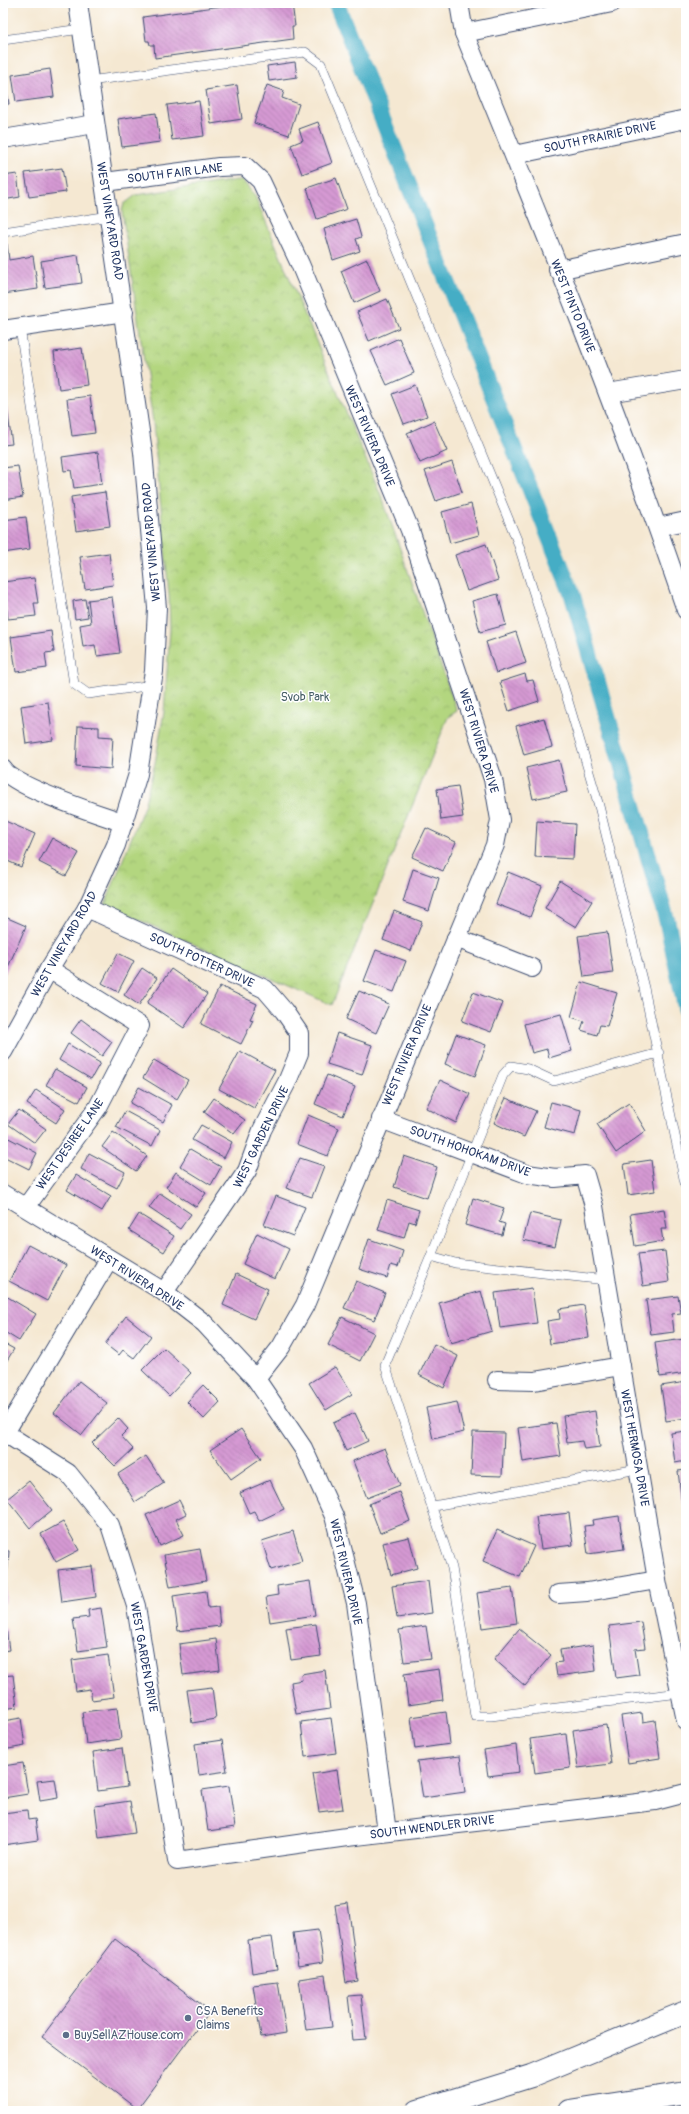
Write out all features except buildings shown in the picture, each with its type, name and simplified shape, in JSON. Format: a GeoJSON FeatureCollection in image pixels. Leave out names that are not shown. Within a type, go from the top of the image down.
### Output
{"type":"FeatureCollection","features":[{"type":"Feature","properties":{"kind":"highway"},"geometry":{"type":"LineString","coordinates":[[418,2111],[531,2076],[686,2012]]}},
{"type":"Feature","properties":{"kind":"highway"},"geometry":{"type":"LineString","coordinates":[[569,2111],[686,2094]]}},
{"type":"Feature","properties":{"kind":"street","name":"WEST VINEYARD ROAD"},"geometry":{"type":"LineString","coordinates":[[3,1052],[49,969],[87,908],[124,823],[138,774],[153,685],[157,608],[143,452],[124,312],[78,3]]}},
{"type":"Feature","properties":{"kind":"street","name":"WEST PINTO DRIVE"},"geometry":{"type":"LineString","coordinates":[[459,3],[464,33],[608,393],[658,527],[686,610]]}},
{"type":"Feature","properties":{"kind":"street"},"geometry":{"type":"LineString","coordinates":[[464,33],[612,3]]}},
{"type":"Feature","properties":{"kind":"street","name":"SOUTH PRAIRIE DRIVE"},"geometry":{"type":"LineString","coordinates":[[514,155],[686,119]]}},
{"type":"Feature","properties":{"kind":"street"},"geometry":{"type":"LineString","coordinates":[[3,138],[95,124]]}},
{"type":"Feature","properties":{"kind":"street","name":"SOUTH FAIR LANE"},"geometry":{"type":"LineString","coordinates":[[105,182],[219,167],[245,166]]}},
{"type":"Feature","properties":{"kind":"street","name":"WEST RIVIERA DRIVE"},"geometry":{"type":"LineString","coordinates":[[245,166],[261,181],[300,264],[410,530],[493,779],[500,820],[495,845],[305,1305],[281,1347],[256,1379]]}},
{"type":"Feature","properties":{"kind":"street"},"geometry":{"type":"LineString","coordinates":[[558,270],[686,243]]}},
{"type":"Feature","properties":{"kind":"street"},"geometry":{"type":"LineString","coordinates":[[11,329],[124,312]]}},
{"type":"Feature","properties":{"kind":"street"},"geometry":{"type":"LineString","coordinates":[[608,393],[686,380]]}},
{"type":"Feature","properties":{"kind":"street"},"geometry":{"type":"LineString","coordinates":[[658,527],[686,521]]}},
{"type":"Feature","properties":{"kind":"street"},"geometry":{"type":"LineString","coordinates":[[3,769],[7,775],[44,793],[124,823]]}},
{"type":"Feature","properties":{"kind":"street","name":"SOUTH POTTER DRIVE"},"geometry":{"type":"LineString","coordinates":[[87,908],[265,989],[284,1011],[299,1033]]}},
{"type":"Feature","properties":{"kind":"street"},"geometry":{"type":"LineString","coordinates":[[456,938],[532,968]]}},
{"type":"Feature","properties":{"kind":"street","name":"WEST DESIREE LANE"},"geometry":{"type":"LineString","coordinates":[[26,1207],[98,1107],[140,1026],[49,969]]}},
{"type":"Feature","properties":{"kind":"street","name":"WEST GARDEN DRIVE"},"geometry":{"type":"LineString","coordinates":[[164,1292],[247,1170],[262,1130],[288,1082],[299,1053],[299,1033]]}},
{"type":"Feature","properties":{"kind":"street","name":"SOUTH HOHOKAM DRIVE"},"geometry":{"type":"LineString","coordinates":[[381,1119],[527,1174],[555,1178],[585,1175]]}},
{"type":"Feature","properties":{"kind":"street","name":"WEST HERMOSA DRIVE"},"geometry":{"type":"LineString","coordinates":[[585,1175],[594,1206],[657,1580],[686,1721]]}},
{"type":"Feature","properties":{"kind":"street","name":"WEST RIVIERA DRIVE"},"geometry":{"type":"LineString","coordinates":[[3,1194],[164,1292],[204,1323],[256,1379],[303,1448],[334,1516],[356,1603],[386,1832]]}},
{"type":"Feature","properties":{"kind":"street"},"geometry":{"type":"LineString","coordinates":[[4,1434],[109,1259]]}},
{"type":"Feature","properties":{"kind":"street"},"geometry":{"type":"LineString","coordinates":[[497,1380],[534,1381],[621,1366]]}},
{"type":"Feature","properties":{"kind":"street","name":"WEST GARDEN DRIVE"},"geometry":{"type":"LineString","coordinates":[[4,1434],[68,1473],[110,1525],[136,1606],[177,1861]]}},
{"type":"Feature","properties":{"kind":"street"},"geometry":{"type":"LineString","coordinates":[[558,1594],[587,1592],[657,1580]]}},
{"type":"Feature","properties":{"kind":"street","name":"SOUTH WENDLER DRIVE"},"geometry":{"type":"LineString","coordinates":[[177,1861],[386,1832],[655,1801],[686,1793]]}},
{"type":"Feature","properties":{"kind":"lane"},"geometry":{"type":"LineString","coordinates":[[3,40],[82,29]]}},
{"type":"Feature","properties":{"kind":"lane"},"geometry":{"type":"LineString","coordinates":[[89,81],[305,52],[321,64],[517,540],[568,701],[596,799],[659,1053],[686,1188]]}},
{"type":"Feature","properties":{"kind":"lane"},"geometry":{"type":"LineString","coordinates":[[3,232],[110,216]]}},
{"type":"Feature","properties":{"kind":"lane"},"geometry":{"type":"LineString","coordinates":[[11,329],[74,684],[88,694],[153,685]]}},
{"type":"Feature","properties":{"kind":"lane"},"geometry":{"type":"LineString","coordinates":[[659,1053],[554,1081],[528,1069],[511,1066],[504,1075],[432,1256],[384,1365],[433,1506],[452,1568],[475,1716],[491,1716],[680,1692]]}},
{"type":"Feature","properties":{"kind":"lane"},"geometry":{"type":"LineString","coordinates":[[432,1256],[455,1263],[606,1280]]}},
{"type":"Feature","properties":{"kind":"lane"},"geometry":{"type":"LineString","coordinates":[[433,1506],[638,1469]]}},
{"type":"Feature","properties":{"kind":"green space","name":"Svob Park"},"geometry":{"type":"Polygon","coordinates":[[[237,180],[243,181],[255,196],[383,500],[457,711],[448,717],[332,1005],[105,905],[144,806],[155,763],[164,712],[170,630],[169,595],[153,422],[122,211],[124,204],[136,195],[237,180]]]}},
{"type":"Feature","properties":{"kind":"waterway"},"geometry":{"type":"LineString","coordinates":[[336,3],[572,594],[667,921],[686,1009]]}},
{"type":"Feature","properties":{"kind":"place","name":"CSA Benefits Claims"},"geometry":{"type":"Point","coordinates":[188,2018]}},
{"type":"Feature","properties":{"kind":"place","name":"BuySellAZHouse.com"},"geometry":{"type":"Point","coordinates":[66,2035]}}]}
